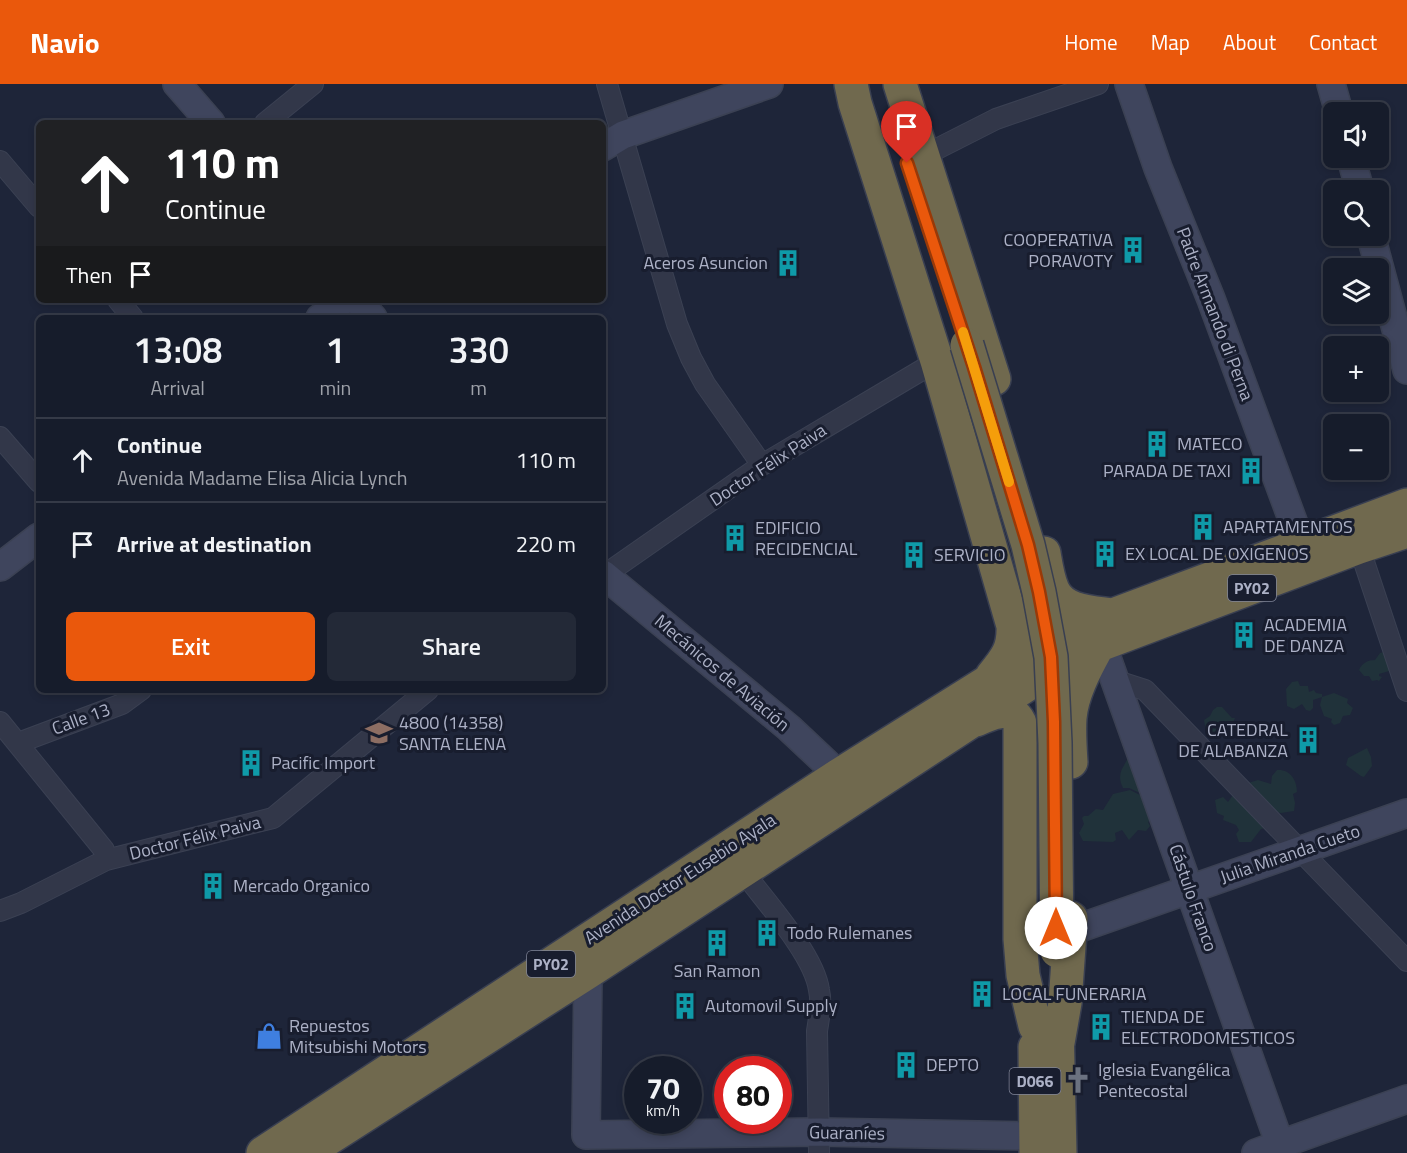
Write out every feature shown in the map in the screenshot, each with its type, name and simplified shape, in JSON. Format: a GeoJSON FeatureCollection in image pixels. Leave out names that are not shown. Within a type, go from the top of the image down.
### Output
{"type":"FeatureCollection","features":[{"type":"Feature","properties":{"kind":"highway"},"geometry":{"type":"LineString","coordinates":[[851,84],[858,114],[951,352],[1013,626],[1013,640],[1008,654],[987,682]]}},
{"type":"Feature","properties":{"kind":"highway","name":"D066"},"geometry":{"type":"LineString","coordinates":[[862,84],[951,352]]}},
{"type":"Feature","properties":{"kind":"highway","name":"D066"},"geometry":{"type":"LineString","coordinates":[[885,84],[907,163],[951,352],[1014,577],[1028,638],[1041,664],[1035,750],[1055,945],[1046,1034],[1044,1148]]}},
{"type":"Feature","properties":{"kind":"highway"},"geometry":{"type":"LineString","coordinates":[[900,84],[1005,417],[1053,590],[1069,606],[1082,610],[1104,635],[1081,680],[1070,716],[1055,945]]}},
{"type":"Feature","properties":{"kind":"highway","name":"PY02"},"geometry":{"type":"LineString","coordinates":[[1041,664],[1301,543],[1407,505]]}},
{"type":"Feature","properties":{"kind":"highway","name":"PY02"},"geometry":{"type":"LineString","coordinates":[[1104,635],[1407,531]]}},
{"type":"Feature","properties":{"kind":"highway","name":"Avenida Doctor Eusebio Ayala"},"geometry":{"type":"LineString","coordinates":[[263,1153],[839,775],[987,682],[1041,664]]}},
{"type":"Feature","properties":{"kind":"highway","name":"Avenida Doctor Eusebio Ayala"},"geometry":{"type":"LineString","coordinates":[[306,1153],[816,824],[964,725],[1041,664]]}},
{"type":"Feature","properties":{"kind":"highway"},"geometry":{"type":"LineString","coordinates":[[964,725],[998,711],[1006,711],[1017,718],[1020,723],[1020,939],[1023,975],[1046,1034]]}},
{"type":"Feature","properties":{"kind":"street"},"geometry":{"type":"LineString","coordinates":[[177,84],[208,120]]}},
{"type":"Feature","properties":{"kind":"street"},"geometry":{"type":"LineString","coordinates":[[269,120],[313,84]]}},
{"type":"Feature","properties":{"kind":"street"},"geometry":{"type":"LineString","coordinates":[[607,84],[613,141],[677,324],[705,384],[762,465]]}},
{"type":"Feature","properties":{"kind":"street"},"geometry":{"type":"LineString","coordinates":[[613,141],[770,84]]}},
{"type":"Feature","properties":{"kind":"street"},"geometry":{"type":"LineString","coordinates":[[923,156],[996,119],[1098,84]]}},
{"type":"Feature","properties":{"kind":"street","name":"Padre Armando di Perna"},"geometry":{"type":"LineString","coordinates":[[1129,84],[1158,168],[1211,299],[1301,543]]}},
{"type":"Feature","properties":{"kind":"street"},"geometry":{"type":"LineString","coordinates":[[1331,84],[1336,102]]}},
{"type":"Feature","properties":{"kind":"street"},"geometry":{"type":"LineString","coordinates":[[0,161],[36,203]]}},
{"type":"Feature","properties":{"kind":"street"},"geometry":{"type":"LineString","coordinates":[[1374,246],[1407,370]]}},
{"type":"Feature","properties":{"kind":"street"},"geometry":{"type":"LineString","coordinates":[[120,303],[130,315]]}},
{"type":"Feature","properties":{"kind":"street"},"geometry":{"type":"LineString","coordinates":[[324,315],[340,303]]}},
{"type":"Feature","properties":{"kind":"street"},"geometry":{"type":"LineString","coordinates":[[360,303],[370,315]]}},
{"type":"Feature","properties":{"kind":"street","name":"Doctor Félix Paiva"},"geometry":{"type":"LineString","coordinates":[[606,573],[762,465],[951,352]]}},
{"type":"Feature","properties":{"kind":"street"},"geometry":{"type":"LineString","coordinates":[[0,437],[36,479]]}},
{"type":"Feature","properties":{"kind":"street"},"geometry":{"type":"LineString","coordinates":[[0,567],[36,539]]}},
{"type":"Feature","properties":{"kind":"street"},"geometry":{"type":"LineString","coordinates":[[1359,547],[1407,691]]}},
{"type":"Feature","properties":{"kind":"street","name":"Mecánicos de Aviación"},"geometry":{"type":"LineString","coordinates":[[606,577],[789,728],[839,775]]}},
{"type":"Feature","properties":{"kind":"street","name":"Cástulo Franco"},"geometry":{"type":"LineString","coordinates":[[1104,635],[1117,681],[1190,889],[1273,1150]]}},
{"type":"Feature","properties":{"kind":"street"},"geometry":{"type":"LineString","coordinates":[[1117,681],[1145,690],[1407,961]]}},
{"type":"Feature","properties":{"kind":"street","name":"Calle 13"},"geometry":{"type":"LineString","coordinates":[[18,742],[122,704],[137,693]]}},
{"type":"Feature","properties":{"kind":"street","name":"Doctor Félix Paiva"},"geometry":{"type":"LineString","coordinates":[[0,911],[21,903],[106,860],[273,818],[424,693]]}},
{"type":"Feature","properties":{"kind":"street"},"geometry":{"type":"LineString","coordinates":[[0,722],[104,850],[106,860]]}},
{"type":"Feature","properties":{"kind":"street","name":"Julia Miranda Cueto"},"geometry":{"type":"LineString","coordinates":[[1055,945],[1190,889],[1407,813]]}},
{"type":"Feature","properties":{"kind":"street"},"geometry":{"type":"LineString","coordinates":[[742,870],[806,955],[816,974],[820,991],[817,1031],[819,1143]]}},
{"type":"Feature","properties":{"kind":"street"},"geometry":{"type":"LineString","coordinates":[[586,1144],[588,972]]}},
{"type":"Feature","properties":{"kind":"street"},"geometry":{"type":"LineString","coordinates":[[1273,1150],[1407,1099]]}},
{"type":"Feature","properties":{"kind":"street","name":"Guaraníes"},"geometry":{"type":"LineString","coordinates":[[586,1144],[819,1143],[1044,1148]]}},
{"type":"Feature","properties":{"kind":"shaded area"},"geometry":{"type":"Polygon","coordinates":[[[1384,652],[1389,661],[1389,671],[1379,674],[1382,677],[1379,681],[1372,681],[1369,676],[1364,676],[1359,670],[1368,661],[1375,660],[1380,653],[1384,652]]]}},
{"type":"Feature","properties":{"kind":"shaded area"},"geometry":{"type":"Polygon","coordinates":[[[1298,681],[1300,686],[1308,686],[1309,692],[1314,690],[1322,694],[1322,697],[1313,700],[1313,708],[1310,711],[1306,710],[1302,704],[1294,709],[1287,706],[1286,689],[1292,682],[1298,681]]]}},
{"type":"Feature","properties":{"kind":"shaded area"},"geometry":{"type":"Polygon","coordinates":[[[1334,693],[1348,699],[1347,703],[1353,708],[1350,715],[1343,716],[1340,723],[1334,725],[1331,722],[1332,719],[1324,716],[1320,705],[1322,697],[1334,693]]]}},
{"type":"Feature","properties":{"kind":"shaded area"},"geometry":{"type":"Polygon","coordinates":[[[1217,707],[1222,707],[1232,718],[1235,718],[1227,730],[1213,736],[1206,731],[1204,720],[1217,707]]]}},
{"type":"Feature","properties":{"kind":"shaded area"},"geometry":{"type":"Polygon","coordinates":[[[1367,748],[1372,766],[1364,777],[1346,765],[1348,758],[1367,748]]]}},
{"type":"Feature","properties":{"kind":"shaded area"},"geometry":{"type":"Polygon","coordinates":[[[1129,756],[1157,814],[1148,822],[1150,826],[1146,831],[1138,830],[1129,840],[1122,830],[1115,833],[1116,840],[1113,842],[1083,841],[1079,833],[1084,824],[1082,818],[1084,816],[1088,816],[1096,809],[1103,810],[1113,794],[1130,790],[1142,794],[1129,788],[1123,788],[1121,783],[1121,771],[1129,756]]]}},
{"type":"Feature","properties":{"kind":"shaded area"},"geometry":{"type":"Polygon","coordinates":[[[1277,770],[1289,773],[1296,783],[1297,792],[1293,794],[1294,811],[1281,813],[1271,811],[1248,783],[1258,780],[1271,784],[1272,776],[1277,770]]]}},
{"type":"Feature","properties":{"kind":"shaded area"},"geometry":{"type":"Polygon","coordinates":[[[1235,792],[1265,828],[1261,829],[1251,842],[1239,842],[1236,834],[1239,830],[1236,825],[1223,820],[1224,816],[1217,813],[1215,800],[1223,797],[1228,802],[1235,792]]]}},
{"type":"Feature","properties":{"kind":"slow traffic"},"geometry":{"type":"LineString","coordinates":[[963,332],[1009,482]]}},
{"type":"Feature","properties":{"kind":"place","name":"COOPERATIVA PORAVOTY"},"geometry":{"type":"Point","coordinates":[1133,250]}},
{"type":"Feature","properties":{"kind":"place","name":"Aceros Asuncion"},"geometry":{"type":"Point","coordinates":[788,263]}},
{"type":"Feature","properties":{"kind":"place","name":"MATECO"},"geometry":{"type":"Point","coordinates":[1157,444]}},
{"type":"Feature","properties":{"kind":"place","name":"PARADA DE TAXI"},"geometry":{"type":"Point","coordinates":[1251,471]}},
{"type":"Feature","properties":{"kind":"place","name":"APARTAMENTOS"},"geometry":{"type":"Point","coordinates":[1203,527]}},
{"type":"Feature","properties":{"kind":"place","name":"EDIFICIO RECIDENCIAL"},"geometry":{"type":"Point","coordinates":[735,538]}},
{"type":"Feature","properties":{"kind":"place","name":"EX LOCAL DE OXIGENOS"},"geometry":{"type":"Point","coordinates":[1105,554]}},
{"type":"Feature","properties":{"kind":"place","name":"SERVICIO"},"geometry":{"type":"Point","coordinates":[914,555]}},
{"type":"Feature","properties":{"kind":"place","name":"ACADEMIA DE DANZA"},"geometry":{"type":"Point","coordinates":[1244,635]}},
{"type":"Feature","properties":{"kind":"place","name":"4800 (14358) SANTA ELENA"},"geometry":{"type":"Point","coordinates":[379,733]}},
{"type":"Feature","properties":{"kind":"place","name":"CATEDRAL DE ALABANZA"},"geometry":{"type":"Point","coordinates":[1308,740]}},
{"type":"Feature","properties":{"kind":"place","name":"Pacific Import"},"geometry":{"type":"Point","coordinates":[251,763]}},
{"type":"Feature","properties":{"kind":"place","name":"Mercado Organico"},"geometry":{"type":"Point","coordinates":[213,886]}},
{"type":"Feature","properties":{"kind":"place","name":"Todo Rulemanes"},"geometry":{"type":"Point","coordinates":[767,933]}},
{"type":"Feature","properties":{"kind":"place","name":"San Ramon"},"geometry":{"type":"Point","coordinates":[717,943]}},
{"type":"Feature","properties":{"kind":"place","name":"LOCAL FUNERARIA"},"geometry":{"type":"Point","coordinates":[982,994]}},
{"type":"Feature","properties":{"kind":"place","name":"Automovil Supply"},"geometry":{"type":"Point","coordinates":[685,1006]}},
{"type":"Feature","properties":{"kind":"place","name":"TIENDA DE ELECTRODOMESTICOS"},"geometry":{"type":"Point","coordinates":[1101,1027]}},
{"type":"Feature","properties":{"kind":"place","name":"Repuestos Mitsubishi Motors"},"geometry":{"type":"Point","coordinates":[269,1036]}},
{"type":"Feature","properties":{"kind":"place","name":"DEPTO"},"geometry":{"type":"Point","coordinates":[906,1065]}},
{"type":"Feature","properties":{"kind":"place","name":"Iglesia Evangélica Pentecostal"},"geometry":{"type":"Point","coordinates":[1078,1080]}},
{"type":"Feature","properties":{"kind":"route"},"geometry":{"type":"LineString","coordinates":[[907,163],[974,367],[1028,545],[1046,624],[1051,657],[1055,743],[1056,928]]}}]}
